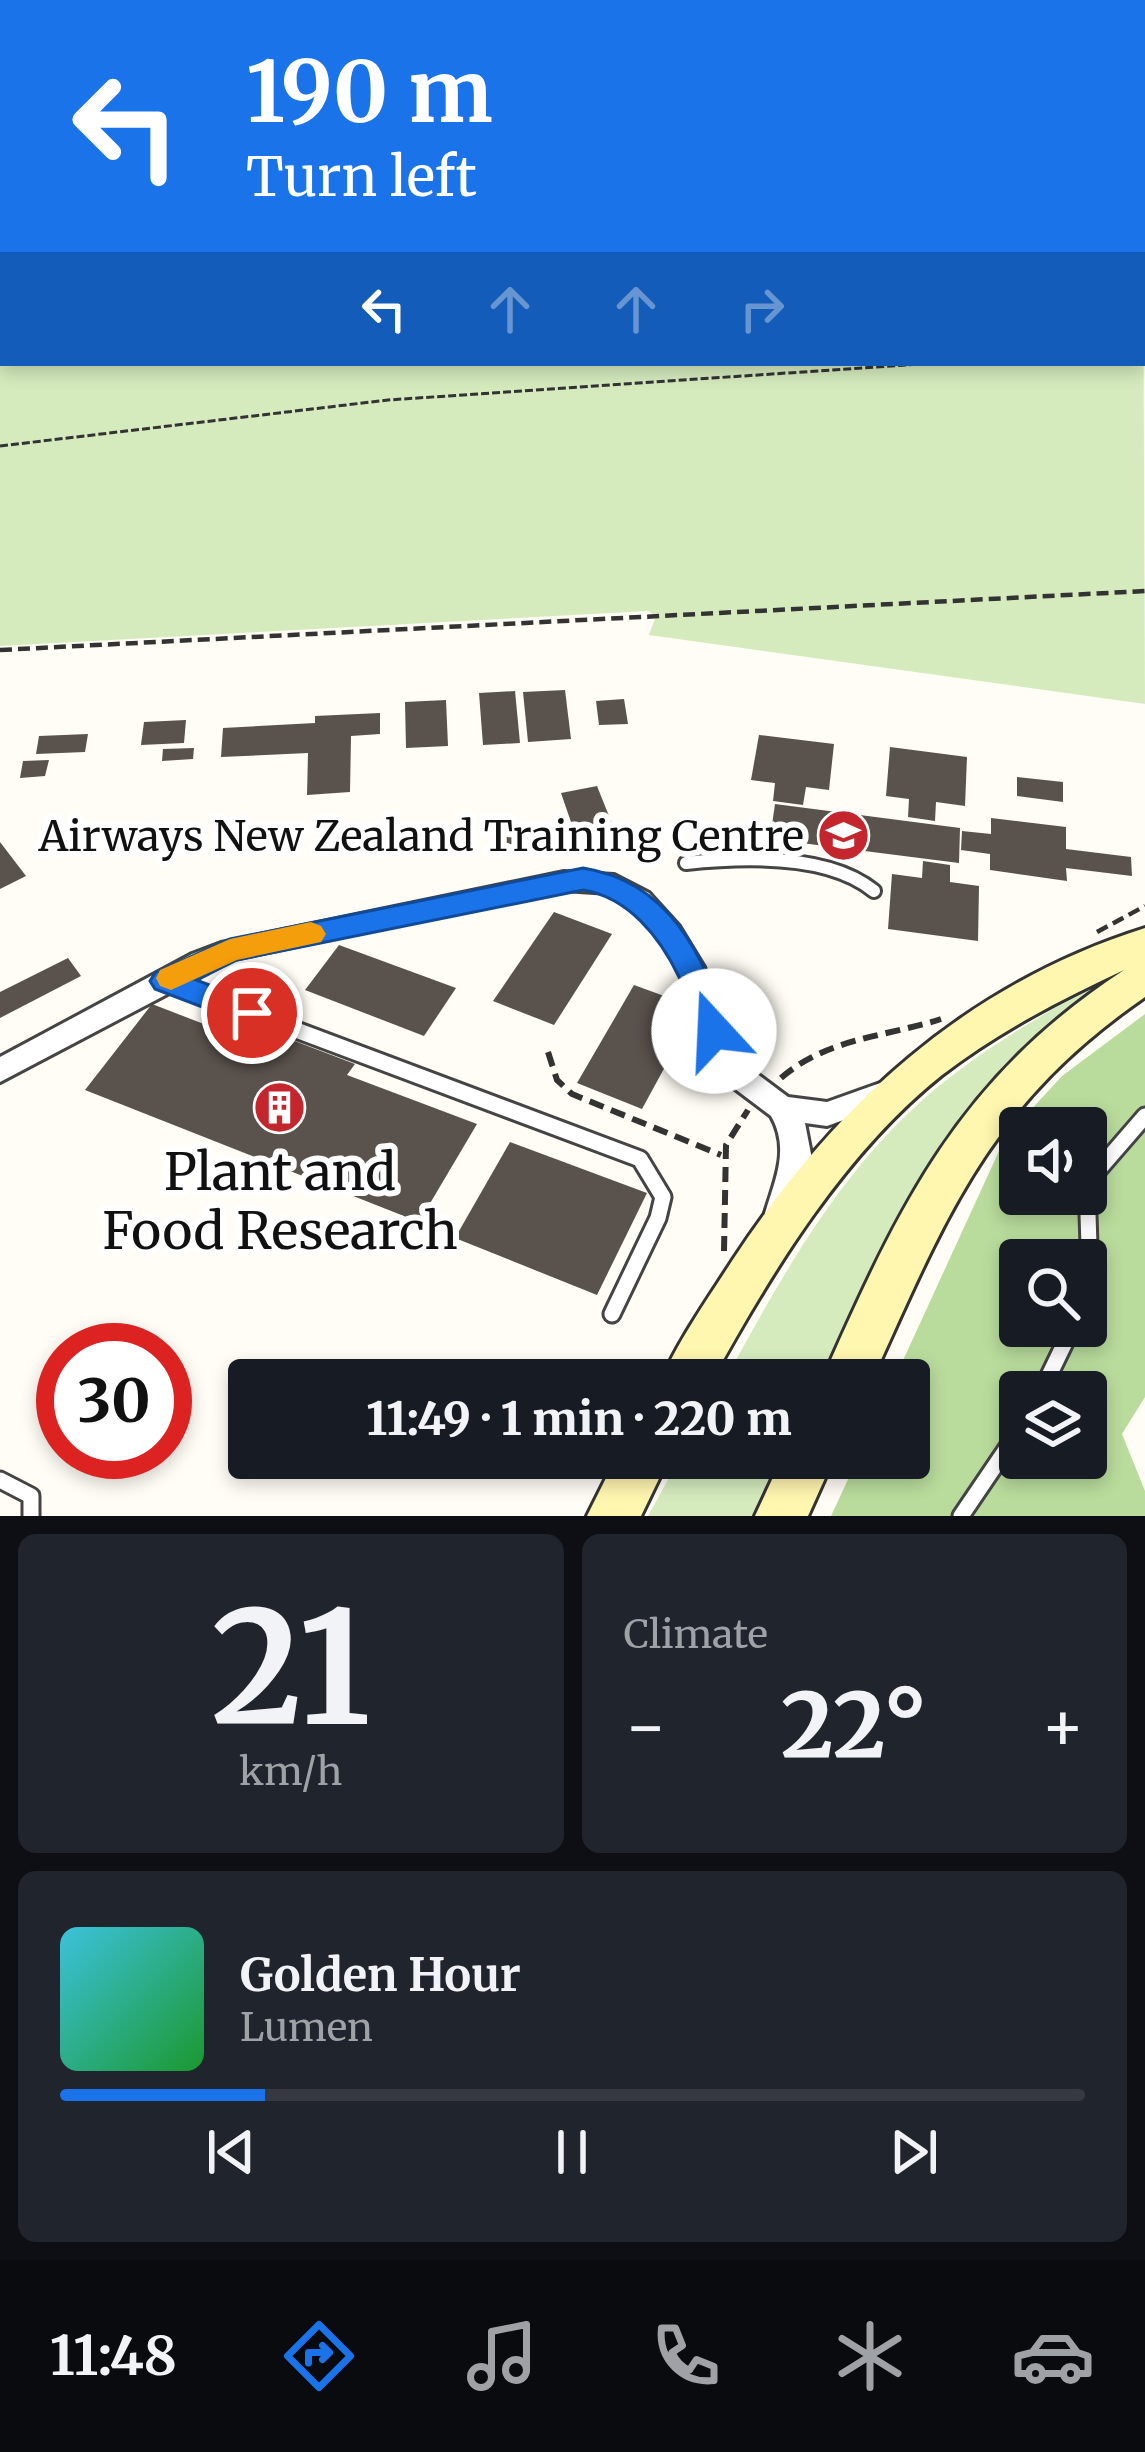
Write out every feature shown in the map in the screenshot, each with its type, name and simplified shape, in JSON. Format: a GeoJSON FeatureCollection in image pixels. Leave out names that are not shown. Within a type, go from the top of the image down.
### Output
{"type":"FeatureCollection","features":[{"type":"Feature","properties":{"kind":"main road"},"geometry":{"type":"LineString","coordinates":[[699,1359],[770,1247],[842,1151],[900,1086],[1015,1009],[1145,943]]}},
{"type":"Feature","properties":{"kind":"main road"},"geometry":{"type":"LineString","coordinates":[[857,1359],[941,1189],[979,1126],[1048,1048],[1145,976]]}},
{"type":"Feature","properties":{"kind":"main road"},"geometry":{"type":"LineString","coordinates":[[613,1516],[633,1479]]}},
{"type":"Feature","properties":{"kind":"main road"},"geometry":{"type":"LineString","coordinates":[[782,1516],[799,1479]]}},
{"type":"Feature","properties":{"kind":"street"},"geometry":{"type":"LineString","coordinates":[[0,1071],[230,950],[548,884],[600,880],[640,900],[670,933],[694,974],[728,1068],[769,1100],[796,1136],[797,1159],[770,1247]]}},
{"type":"Feature","properties":{"kind":"street"},"geometry":{"type":"LineString","coordinates":[[769,1100],[817,1114],[841,1112],[900,1086]]}},
{"type":"Feature","properties":{"kind":"lane"},"geometry":{"type":"LineString","coordinates":[[686,862],[765,862],[851,874],[867,881],[874,891]]}},
{"type":"Feature","properties":{"kind":"lane"},"geometry":{"type":"LineString","coordinates":[[166,981],[640,1159],[663,1197],[658,1218],[613,1314]]}},
{"type":"Feature","properties":{"kind":"lane"},"geometry":{"type":"LineString","coordinates":[[1089,1239],[1087,1184],[1145,1116]]}},
{"type":"Feature","properties":{"kind":"lane"},"geometry":{"type":"LineString","coordinates":[[961,1516],[999,1460]]}},
{"type":"Feature","properties":{"kind":"lane"},"geometry":{"type":"LineString","coordinates":[[0,1480],[31,1506]]}},
{"type":"Feature","properties":{"kind":"path"},"geometry":{"type":"LineString","coordinates":[[484,0],[503,0]]}},
{"type":"Feature","properties":{"kind":"path"},"geometry":{"type":"LineString","coordinates":[[0,446],[388,400],[891,366]]}},
{"type":"Feature","properties":{"kind":"path"},"geometry":{"type":"LineString","coordinates":[[0,650],[1145,591]]}},
{"type":"Feature","properties":{"kind":"path"},"geometry":{"type":"LineString","coordinates":[[1081,941],[1145,906]]}},
{"type":"Feature","properties":{"kind":"path"},"geometry":{"type":"LineString","coordinates":[[722,1258],[729,1228],[722,1155],[730,1129],[769,1100],[796,1061],[825,1046],[909,1031],[942,1018]]}},
{"type":"Feature","properties":{"kind":"path"},"geometry":{"type":"LineString","coordinates":[[548,1052],[557,1080],[572,1094],[722,1155]]}},
{"type":"Feature","properties":{"kind":"green space"},"geometry":{"type":"Polygon","coordinates":[[[0,366],[1144,366],[1145,704],[649,635],[656,616],[648,611],[0,646],[0,366]]]}},
{"type":"Feature","properties":{"kind":"green space"},"geometry":{"type":"Polygon","coordinates":[[[1120,969],[1125,971],[1015,1057],[954,1131],[838,1359],[737,1359],[821,1217],[879,1143],[949,1078],[1120,969]]]}},
{"type":"Feature","properties":{"kind":"green space"},"geometry":{"type":"Polygon","coordinates":[[[1145,1014],[1145,1397],[1122,1434],[1145,1491],[1145,1516],[831,1516],[848,1479],[930,1479],[930,1359],[904,1359],[999,1151],[999,1215],[1107,1215],[1107,1107],[1034,1107],[1062,1076],[1145,1014]]]}},
{"type":"Feature","properties":{"kind":"green space"},"geometry":{"type":"Polygon","coordinates":[[[668,1479],[782,1479],[765,1516],[648,1516],[668,1479]]]}},
{"type":"Feature","properties":{"kind":"building"},"geometry":{"type":"Polygon","coordinates":[[[565,690],[571,739],[528,742],[523,692],[565,690]]]}},
{"type":"Feature","properties":{"kind":"building"},"geometry":{"type":"Polygon","coordinates":[[[515,691],[520,743],[483,745],[479,693],[515,691]]]}},
{"type":"Feature","properties":{"kind":"building"},"geometry":{"type":"Polygon","coordinates":[[[624,699],[628,724],[599,725],[596,701],[624,699]]]}},
{"type":"Feature","properties":{"kind":"building"},"geometry":{"type":"Polygon","coordinates":[[[446,700],[448,746],[406,748],[405,702],[446,700]]]}},
{"type":"Feature","properties":{"kind":"building"},"geometry":{"type":"Polygon","coordinates":[[[380,713],[380,734],[351,736],[350,792],[307,795],[308,753],[221,757],[223,728],[315,723],[315,716],[380,713]]]}},
{"type":"Feature","properties":{"kind":"building"},"geometry":{"type":"Polygon","coordinates":[[[186,720],[184,743],[141,745],[144,722],[186,720]]]}},
{"type":"Feature","properties":{"kind":"building"},"geometry":{"type":"Polygon","coordinates":[[[88,734],[85,752],[36,754],[39,736],[88,734]]]}},
{"type":"Feature","properties":{"kind":"building"},"geometry":{"type":"Polygon","coordinates":[[[759,735],[834,744],[829,790],[806,787],[803,805],[773,801],[775,783],[751,780],[759,735]]]}},
{"type":"Feature","properties":{"kind":"building"},"geometry":{"type":"Polygon","coordinates":[[[890,747],[967,757],[965,806],[936,802],[935,821],[908,817],[909,799],[886,796],[890,747]]]}},
{"type":"Feature","properties":{"kind":"building"},"geometry":{"type":"Polygon","coordinates":[[[194,748],[193,759],[162,761],[163,749],[194,748]]]}},
{"type":"Feature","properties":{"kind":"building"},"geometry":{"type":"Polygon","coordinates":[[[49,760],[45,776],[20,778],[23,761],[49,760]]]}},
{"type":"Feature","properties":{"kind":"building"},"geometry":{"type":"Polygon","coordinates":[[[1017,777],[1063,782],[1063,802],[1017,796],[1017,777]]]}},
{"type":"Feature","properties":{"kind":"building"},"geometry":{"type":"Polygon","coordinates":[[[597,786],[617,836],[507,856],[500,835],[571,822],[561,793],[597,786]]]}},
{"type":"Feature","properties":{"kind":"building"},"geometry":{"type":"Polygon","coordinates":[[[775,804],[960,828],[959,863],[770,839],[775,804]]]}},
{"type":"Feature","properties":{"kind":"building"},"geometry":{"type":"Polygon","coordinates":[[[991,818],[1066,827],[1066,849],[1131,857],[1132,876],[1066,868],[1067,881],[990,870],[990,854],[961,850],[962,831],[991,834],[991,818]]]}},
{"type":"Feature","properties":{"kind":"building"},"geometry":{"type":"Polygon","coordinates":[[[291,823],[291,835],[214,839],[215,828],[291,823]]]}},
{"type":"Feature","properties":{"kind":"building"},"geometry":{"type":"Polygon","coordinates":[[[0,842],[26,876],[0,889],[0,842]]]}},
{"type":"Feature","properties":{"kind":"building"},"geometry":{"type":"Polygon","coordinates":[[[923,861],[950,865],[950,882],[979,886],[978,941],[888,929],[892,874],[922,878],[923,861]]]}},
{"type":"Feature","properties":{"kind":"building"},"geometry":{"type":"Polygon","coordinates":[[[554,912],[612,934],[554,1025],[493,1001],[554,912]]]}},
{"type":"Feature","properties":{"kind":"building"},"geometry":{"type":"Polygon","coordinates":[[[339,945],[456,988],[424,1036],[305,990],[339,945]]]}},
{"type":"Feature","properties":{"kind":"building"},"geometry":{"type":"Polygon","coordinates":[[[68,958],[81,976],[0,1018],[0,992],[68,958]]]}},
{"type":"Feature","properties":{"kind":"building"},"geometry":{"type":"Polygon","coordinates":[[[634,985],[697,1008],[642,1109],[577,1083],[634,985]]]}},
{"type":"Feature","properties":{"kind":"building","name":"Plant and Food Research"},"geometry":{"type":"Polygon","coordinates":[[[152,1004],[240,1038],[250,1024],[355,1064],[347,1075],[477,1124],[419,1222],[85,1090],[152,1004]]]}},
{"type":"Feature","properties":{"kind":"building"},"geometry":{"type":"Polygon","coordinates":[[[510,1142],[647,1193],[597,1295],[455,1238],[510,1142]]]}},
{"type":"Feature","properties":{"kind":"slow traffic"},"geometry":{"type":"LineString","coordinates":[[171,978],[230,950],[311,934]]}},
{"type":"Feature","properties":{"kind":"place","name":"Airways New Zealand Training Centre"},"geometry":{"type":"Point","coordinates":[843,836]}},
{"type":"Feature","properties":{"kind":"place","name":"Plant and Food Research"},"geometry":{"type":"Point","coordinates":[280,1107]}},
{"type":"Feature","properties":{"kind":"route"},"geometry":{"type":"LineString","coordinates":[[252,1013],[166,981],[230,950],[583,879],[614,884],[655,915],[694,974],[714,1031]]}}]}
